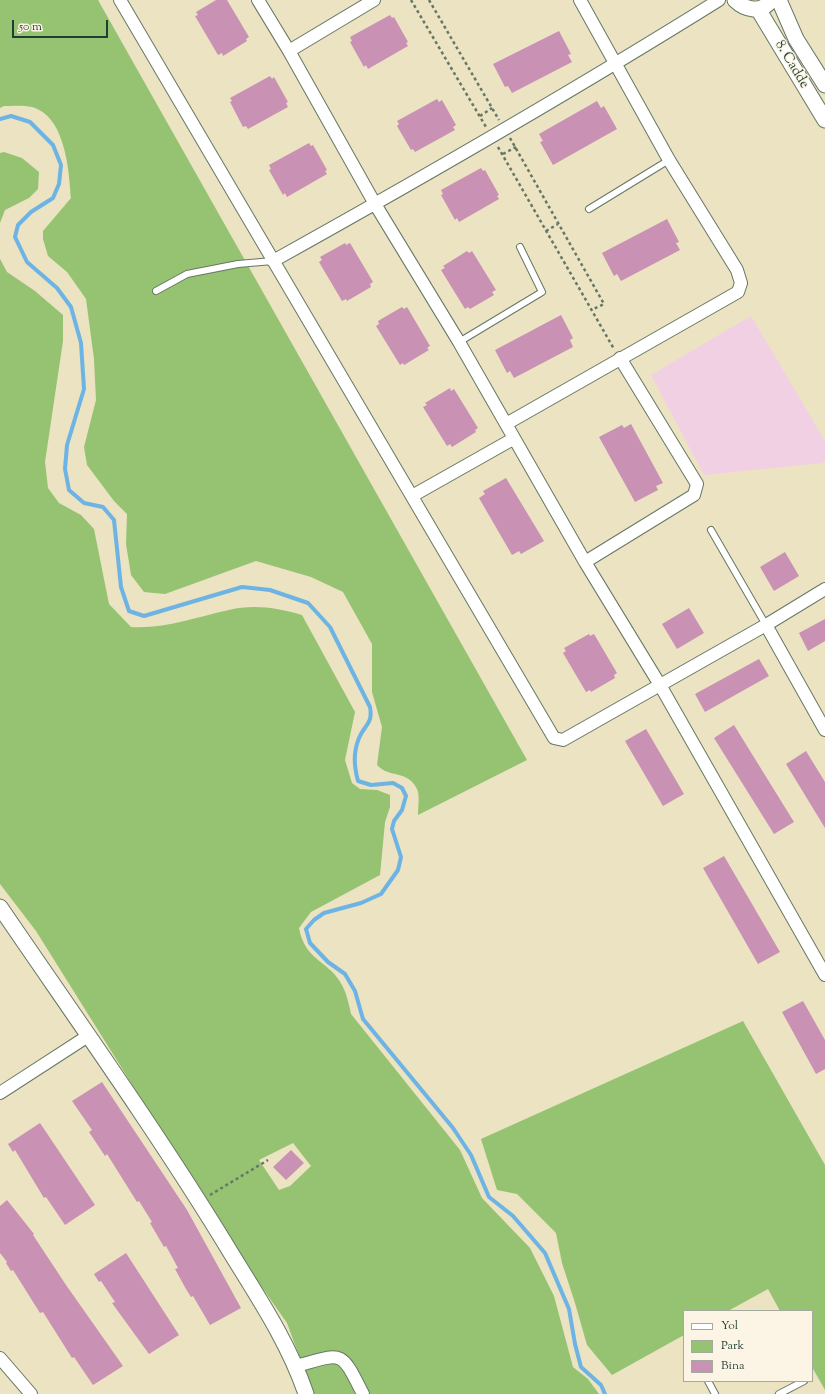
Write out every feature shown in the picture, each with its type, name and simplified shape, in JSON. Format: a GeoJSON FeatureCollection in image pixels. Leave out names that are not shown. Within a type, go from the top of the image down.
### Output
{"type":"FeatureCollection","features":[{"type":"Feature","properties":{"kind":"street"},"geometry":{"type":"LineString","coordinates":[[120,0],[554,738],[563,740],[766,625],[825,589]]}},
{"type":"Feature","properties":{"kind":"street"},"geometry":{"type":"LineString","coordinates":[[258,0],[375,204],[459,342],[513,439],[585,562],[660,685],[825,975]]}},
{"type":"Feature","properties":{"kind":"street"},"geometry":{"type":"LineString","coordinates":[[289,52],[374,0]]}},
{"type":"Feature","properties":{"kind":"street"},"geometry":{"type":"LineString","coordinates":[[506,424],[738,292],[741,283],[737,270],[669,160],[580,0]]}},
{"type":"Feature","properties":{"kind":"street"},"geometry":{"type":"LineString","coordinates":[[273,261],[505,130],[616,64],[719,0]]}},
{"type":"Feature","properties":{"kind":"street"},"geometry":{"type":"LineString","coordinates":[[735,0],[745,8],[758,9],[764,7],[771,0]]}},
{"type":"Feature","properties":{"kind":"street","name":"8. Cadde"},"geometry":{"type":"LineString","coordinates":[[779,0],[796,39],[825,85]]}},
{"type":"Feature","properties":{"kind":"street","name":"8. Cadde"},"geometry":{"type":"LineString","coordinates":[[758,9],[825,120]]}},
{"type":"Feature","properties":{"kind":"street"},"geometry":{"type":"LineString","coordinates":[[585,562],[694,495],[697,484],[620,358]]}},
{"type":"Feature","properties":{"kind":"street"},"geometry":{"type":"LineString","coordinates":[[412,496],[513,439]]}},
{"type":"Feature","properties":{"kind":"street"},"geometry":{"type":"LineString","coordinates":[[766,625],[824,727]]}},
{"type":"Feature","properties":{"kind":"street"},"geometry":{"type":"LineString","coordinates":[[0,907],[199,1201],[275,1326],[296,1366],[306,1394]]}},
{"type":"Feature","properties":{"kind":"street"},"geometry":{"type":"LineString","coordinates":[[0,1093],[88,1036]]}},
{"type":"Feature","properties":{"kind":"street"},"geometry":{"type":"LineString","coordinates":[[296,1366],[323,1357],[335,1356],[344,1361],[363,1394]]}},
{"type":"Feature","properties":{"kind":"street"},"geometry":{"type":"LineString","coordinates":[[0,1358],[30,1394]]}},
{"type":"Feature","properties":{"kind":"lane"},"geometry":{"type":"LineString","coordinates":[[589,209],[669,160]]}},
{"type":"Feature","properties":{"kind":"lane"},"geometry":{"type":"LineString","coordinates":[[459,342],[542,292],[520,247]]}},
{"type":"Feature","properties":{"kind":"lane"},"geometry":{"type":"LineString","coordinates":[[156,291],[187,274],[238,264],[273,261]]}},
{"type":"Feature","properties":{"kind":"lane"},"geometry":{"type":"LineString","coordinates":[[711,530],[766,625]]}},
{"type":"Feature","properties":{"kind":"lane"},"geometry":{"type":"LineString","coordinates":[[709,1382],[715,1394]]}},
{"type":"Feature","properties":{"kind":"lane"},"geometry":{"type":"LineString","coordinates":[[779,1394],[802,1382]]}},
{"type":"Feature","properties":{"kind":"path"},"geometry":{"type":"LineString","coordinates":[[411,0],[503,154],[591,310],[620,358]]}},
{"type":"Feature","properties":{"kind":"path"},"geometry":{"type":"LineString","coordinates":[[429,0],[505,130],[516,146],[558,224],[604,304],[591,310]]}},
{"type":"Feature","properties":{"kind":"path"},"geometry":{"type":"LineString","coordinates":[[480,116],[492,108]]}},
{"type":"Feature","properties":{"kind":"path"},"geometry":{"type":"LineString","coordinates":[[503,154],[516,146]]}},
{"type":"Feature","properties":{"kind":"path"},"geometry":{"type":"LineString","coordinates":[[546,231],[558,224]]}},
{"type":"Feature","properties":{"kind":"path"},"geometry":{"type":"LineString","coordinates":[[199,1201],[268,1160]]}},
{"type":"Feature","properties":{"kind":"shaded area"},"geometry":{"type":"Polygon","coordinates":[[[751,316],[825,441],[825,461],[822,463],[704,475],[651,375],[751,316]]]}},
{"type":"Feature","properties":{"kind":"green space"},"geometry":{"type":"Polygon","coordinates":[[[0,0],[98,0],[527,760],[418,815],[418,795],[417,789],[413,783],[403,776],[387,772],[377,765],[382,727],[372,692],[372,644],[343,592],[311,577],[256,561],[165,594],[144,592],[131,575],[126,544],[127,514],[114,501],[87,465],[84,447],[96,400],[94,359],[86,299],[67,272],[48,256],[43,239],[43,231],[71,198],[69,173],[63,145],[52,121],[43,112],[32,107],[25,106],[4,106],[0,108],[0,0]]]}},
{"type":"Feature","properties":{"kind":"green space"},"geometry":{"type":"Polygon","coordinates":[[[4,152],[22,158],[39,172],[38,189],[29,198],[5,210],[0,223],[0,153],[4,152]]]}},
{"type":"Feature","properties":{"kind":"green space"},"geometry":{"type":"Polygon","coordinates":[[[0,259],[7,272],[35,291],[63,315],[63,341],[45,462],[48,488],[59,503],[81,515],[94,529],[109,604],[131,627],[156,626],[181,622],[229,610],[248,607],[284,610],[302,615],[355,712],[345,760],[352,783],[360,789],[377,790],[390,795],[390,807],[385,822],[380,875],[311,912],[299,928],[302,939],[312,955],[338,978],[346,993],[351,1014],[460,1150],[482,1198],[530,1248],[554,1296],[573,1367],[588,1379],[599,1394],[313,1394],[287,1323],[235,1249],[36,931],[0,884],[0,259]],[[293,1143],[259,1160],[279,1190],[290,1186],[311,1166],[293,1143]]]}},
{"type":"Feature","properties":{"kind":"green space"},"geometry":{"type":"Polygon","coordinates":[[[743,1021],[825,1165],[825,1390],[813,1369],[813,1310],[779,1310],[768,1289],[730,1310],[683,1310],[683,1336],[612,1375],[587,1345],[562,1263],[556,1233],[517,1194],[497,1190],[481,1139],[743,1021]]]}},
{"type":"Feature","properties":{"kind":"building"},"geometry":{"type":"Polygon","coordinates":[[[216,0],[227,0],[249,37],[246,39],[247,41],[223,56],[222,53],[218,55],[195,16],[198,15],[196,12],[216,0]]]}},
{"type":"Feature","properties":{"kind":"building"},"geometry":{"type":"Polygon","coordinates":[[[390,15],[392,18],[394,17],[408,42],[406,43],[408,46],[368,69],[366,65],[364,67],[350,42],[352,41],[350,37],[390,15]]]}},
{"type":"Feature","properties":{"kind":"building"},"geometry":{"type":"Polygon","coordinates":[[[559,31],[571,54],[568,55],[572,62],[512,93],[508,86],[505,87],[493,64],[559,31]]]}},
{"type":"Feature","properties":{"kind":"building"},"geometry":{"type":"Polygon","coordinates":[[[270,76],[272,79],[274,77],[288,102],[286,103],[288,107],[248,129],[246,126],[243,127],[230,102],[232,101],[230,98],[270,76]]]}},
{"type":"Feature","properties":{"kind":"building"},"geometry":{"type":"Polygon","coordinates":[[[437,99],[439,102],[442,100],[456,125],[453,127],[455,130],[415,152],[413,149],[411,150],[397,126],[399,124],[397,121],[437,99]]]}},
{"type":"Feature","properties":{"kind":"building"},"geometry":{"type":"Polygon","coordinates":[[[597,101],[601,108],[604,106],[617,129],[553,165],[540,142],[543,141],[539,134],[597,101]]]}},
{"type":"Feature","properties":{"kind":"building"},"geometry":{"type":"Polygon","coordinates":[[[309,143],[311,146],[313,145],[327,170],[325,171],[327,174],[287,197],[285,193],[283,195],[269,170],[271,169],[269,165],[309,143]]]}},
{"type":"Feature","properties":{"kind":"building"},"geometry":{"type":"Polygon","coordinates":[[[481,168],[483,171],[485,170],[499,195],[497,196],[499,199],[459,222],[457,218],[455,220],[441,195],[443,194],[441,190],[481,168]]]}},
{"type":"Feature","properties":{"kind":"building"},"geometry":{"type":"Polygon","coordinates":[[[667,219],[679,242],[676,243],[680,250],[621,281],[617,274],[614,276],[602,253],[667,219]]]}},
{"type":"Feature","properties":{"kind":"building"},"geometry":{"type":"Polygon","coordinates":[[[345,243],[346,245],[350,243],[373,282],[370,284],[371,287],[347,301],[346,299],[342,301],[319,262],[322,260],[320,257],[345,243]]]}},
{"type":"Feature","properties":{"kind":"building"},"geometry":{"type":"Polygon","coordinates":[[[467,251],[469,253],[472,251],[496,290],[492,292],[494,295],[470,309],[468,307],[465,309],[441,270],[445,268],[443,266],[467,251]]]}},
{"type":"Feature","properties":{"kind":"building"},"geometry":{"type":"Polygon","coordinates":[[[402,307],[404,309],[407,307],[430,346],[427,348],[429,350],[404,365],[403,363],[400,365],[376,326],[379,324],[378,321],[402,307]]]}},
{"type":"Feature","properties":{"kind":"building"},"geometry":{"type":"Polygon","coordinates":[[[561,315],[573,338],[570,340],[573,347],[514,378],[510,371],[507,373],[495,350],[561,315]]]}},
{"type":"Feature","properties":{"kind":"building"},"geometry":{"type":"Polygon","coordinates":[[[450,388],[451,391],[454,389],[478,428],[475,430],[476,432],[452,447],[450,444],[447,446],[423,407],[427,405],[425,403],[450,388]]]}},
{"type":"Feature","properties":{"kind":"building"},"geometry":{"type":"Polygon","coordinates":[[[631,424],[663,483],[656,486],[658,490],[635,502],[599,437],[622,425],[624,428],[631,424]]]}},
{"type":"Feature","properties":{"kind":"building"},"geometry":{"type":"Polygon","coordinates":[[[506,478],[544,541],[521,554],[519,551],[512,555],[479,498],[485,494],[483,491],[506,478]]]}},
{"type":"Feature","properties":{"kind":"building"},"geometry":{"type":"Polygon","coordinates":[[[785,552],[799,576],[774,591],[760,567],[785,552]]]}},
{"type":"Feature","properties":{"kind":"building"},"geometry":{"type":"Polygon","coordinates":[[[689,608],[704,633],[677,649],[662,624],[689,608]]]}},
{"type":"Feature","properties":{"kind":"building"},"geometry":{"type":"Polygon","coordinates":[[[825,619],[825,641],[808,651],[799,633],[825,619]]]}},
{"type":"Feature","properties":{"kind":"building"},"geometry":{"type":"Polygon","coordinates":[[[589,634],[590,636],[594,634],[617,673],[614,675],[615,678],[591,692],[590,690],[586,692],[563,653],[566,651],[564,648],[589,634]]]}},
{"type":"Feature","properties":{"kind":"building"},"geometry":{"type":"Polygon","coordinates":[[[759,659],[769,676],[705,712],[695,694],[759,659]]]}},
{"type":"Feature","properties":{"kind":"building"},"geometry":{"type":"Polygon","coordinates":[[[734,725],[794,822],[774,834],[714,738],[734,725]]]}},
{"type":"Feature","properties":{"kind":"building"},"geometry":{"type":"Polygon","coordinates":[[[646,729],[684,794],[663,806],[625,741],[646,729]]]}},
{"type":"Feature","properties":{"kind":"building"},"geometry":{"type":"Polygon","coordinates":[[[806,751],[825,782],[825,828],[786,764],[806,751]]]}},
{"type":"Feature","properties":{"kind":"building"},"geometry":{"type":"Polygon","coordinates":[[[724,856],[780,952],[758,964],[703,868],[724,856]]]}},
{"type":"Feature","properties":{"kind":"building"},"geometry":{"type":"Polygon","coordinates":[[[803,1001],[825,1040],[825,1069],[816,1074],[782,1012],[803,1001]]]}},
{"type":"Feature","properties":{"kind":"building"},"geometry":{"type":"Polygon","coordinates":[[[102,1082],[187,1210],[241,1308],[210,1325],[193,1296],[191,1297],[186,1289],[175,1269],[178,1268],[166,1246],[164,1247],[150,1223],[152,1222],[139,1201],[137,1202],[107,1154],[105,1156],[89,1132],[92,1130],[72,1101],[102,1082]]]}},
{"type":"Feature","properties":{"kind":"building"},"geometry":{"type":"Polygon","coordinates":[[[40,1123],[95,1205],[65,1225],[46,1197],[44,1198],[15,1150],[13,1152],[8,1144],[40,1123]]]}},
{"type":"Feature","properties":{"kind":"building"},"geometry":{"type":"Polygon","coordinates":[[[291,1150],[304,1163],[286,1180],[273,1167],[291,1150]]]}},
{"type":"Feature","properties":{"kind":"building"},"geometry":{"type":"Polygon","coordinates":[[[7,1200],[34,1234],[33,1235],[66,1285],[123,1366],[93,1385],[74,1357],[72,1358],[43,1312],[40,1313],[13,1270],[11,1271],[6,1263],[7,1262],[0,1253],[0,1206],[7,1200]]]}},
{"type":"Feature","properties":{"kind":"building"},"geometry":{"type":"Polygon","coordinates":[[[126,1253],[179,1335],[149,1354],[112,1303],[115,1302],[101,1281],[99,1282],[94,1274],[126,1253]]]}},
{"type":"Feature","properties":{"kind":"waterway"},"geometry":{"type":"LineString","coordinates":[[0,119],[11,116],[30,122],[53,145],[61,165],[59,184],[53,198],[31,212],[18,225],[15,237],[27,262],[57,288],[71,307],[81,343],[84,389],[67,445],[65,469],[69,490],[84,503],[103,507],[114,520],[121,587],[129,611],[144,616],[242,587],[270,590],[308,603],[330,627],[370,707],[371,713],[369,721],[361,733],[355,754],[355,765],[358,781],[371,785],[393,783],[402,788],[406,796],[402,810],[394,821],[392,829],[401,857],[398,870],[381,894],[361,903],[324,913],[314,920],[306,929],[310,943],[328,962],[345,974],[355,991],[363,1019],[453,1128],[471,1155],[489,1197],[513,1216],[545,1253],[569,1309],[575,1344],[581,1367],[601,1385],[605,1394]]}}]}
